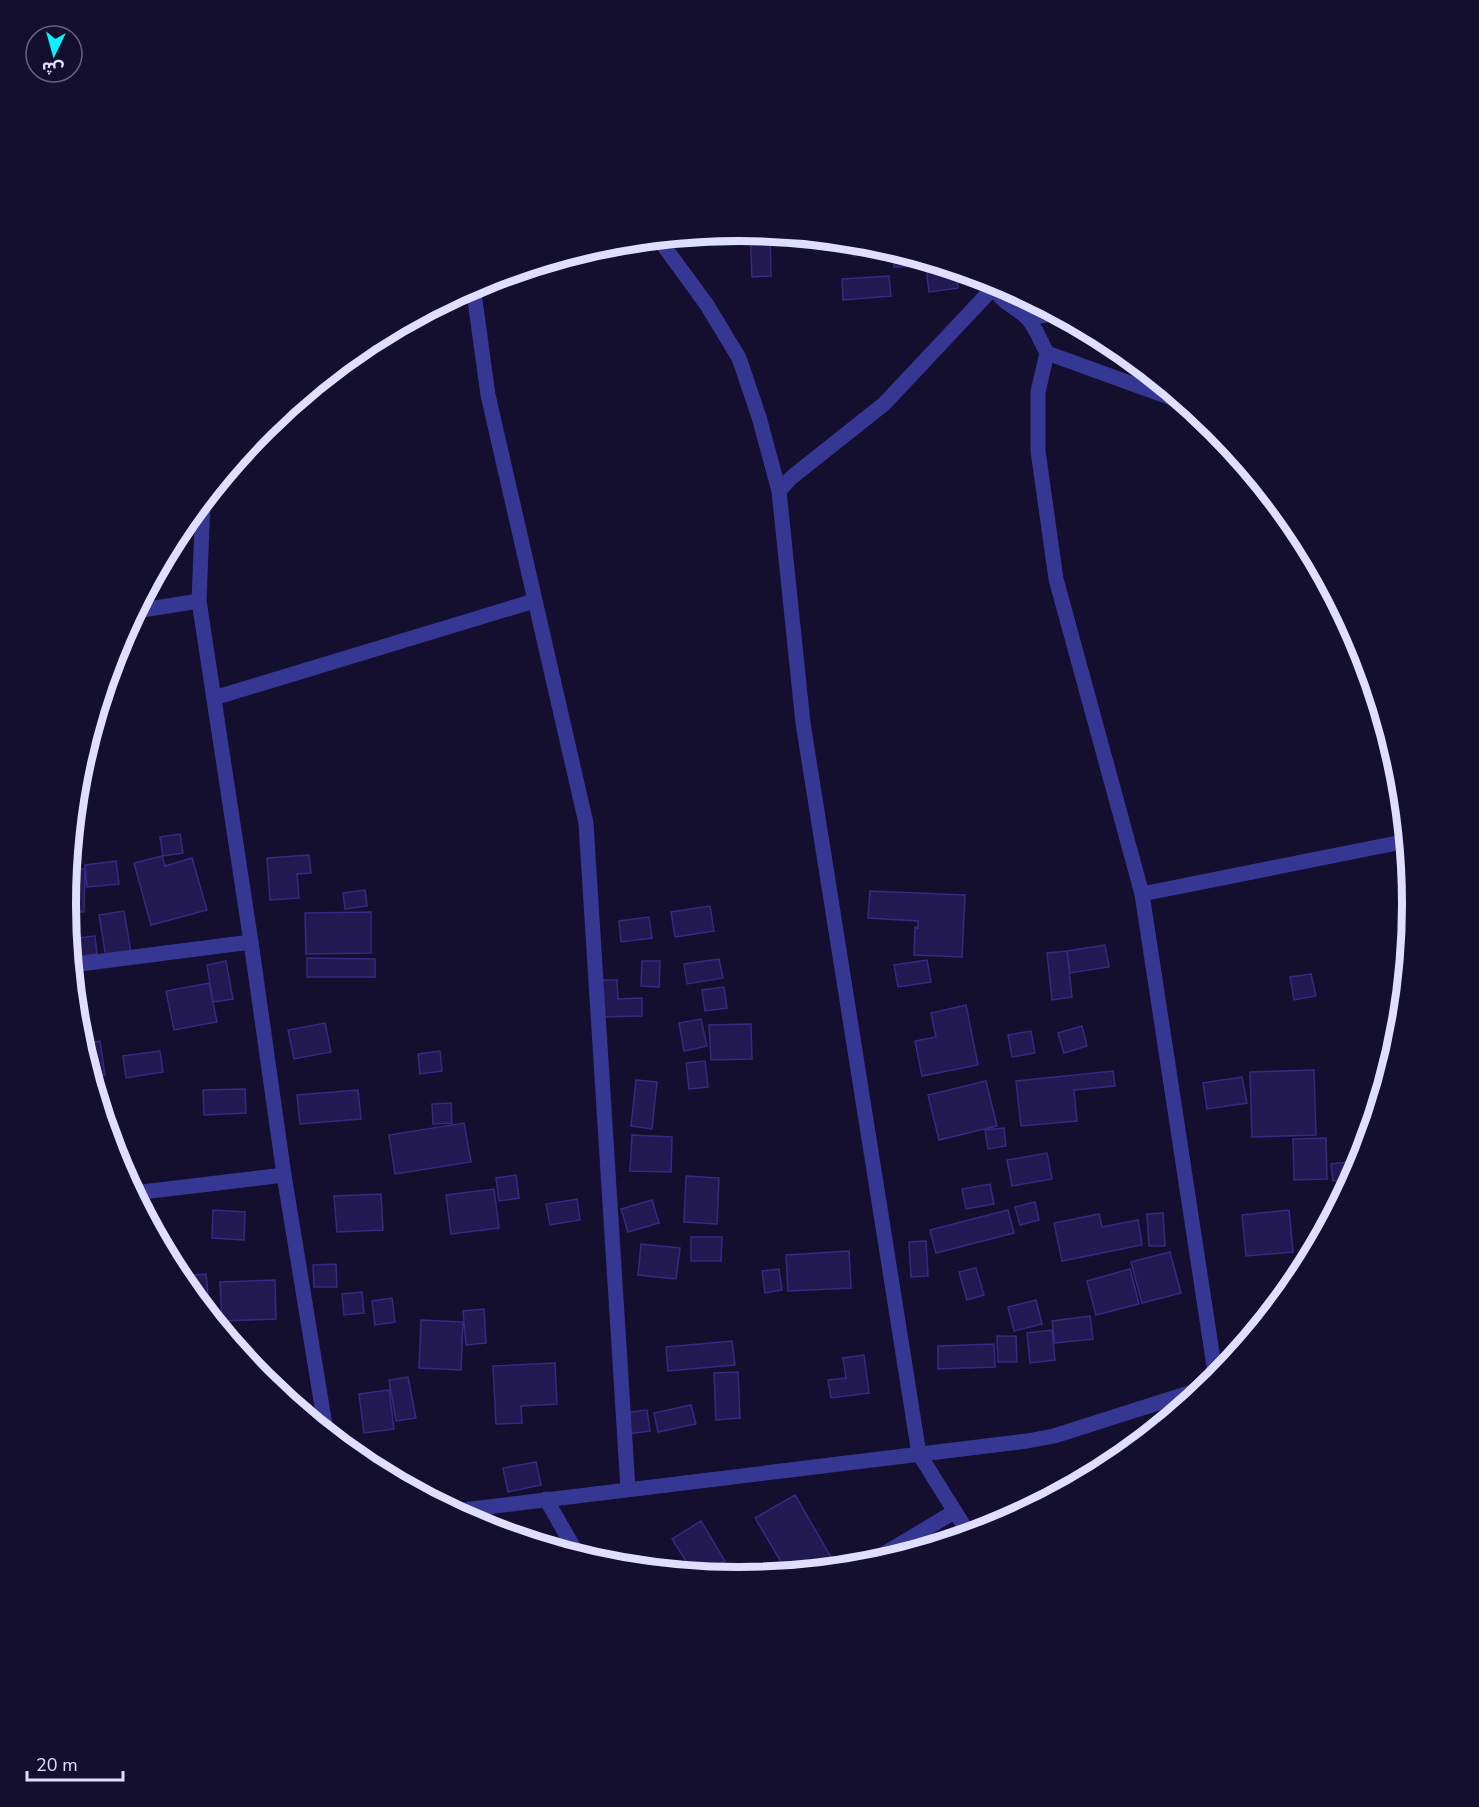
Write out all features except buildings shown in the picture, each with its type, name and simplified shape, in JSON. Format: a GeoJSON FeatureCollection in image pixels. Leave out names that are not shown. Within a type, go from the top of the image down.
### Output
{"type":"FeatureCollection","features":[{"type":"Feature","properties":{"kind":"street"},"geometry":{"type":"LineString","coordinates":[[663,245],[707,305],[739,358],[780,491],[803,723],[920,1454],[964,1527]]}},
{"type":"Feature","properties":{"kind":"street"},"geometry":{"type":"LineString","coordinates":[[780,491],[792,477],[884,404],[988,289]]}},
{"type":"Feature","properties":{"kind":"street"},"geometry":{"type":"LineString","coordinates":[[1000,294],[1006,303],[1028,318],[1047,353],[1038,392],[1038,451],[1056,579],[1142,894],[1214,1366]]}},
{"type":"Feature","properties":{"kind":"street"},"geometry":{"type":"LineString","coordinates":[[474,296],[488,395],[586,823],[628,1489]]}},
{"type":"Feature","properties":{"kind":"street"},"geometry":{"type":"LineString","coordinates":[[1028,318],[1046,316]]}},
{"type":"Feature","properties":{"kind":"street"},"geometry":{"type":"LineString","coordinates":[[1047,353],[1165,396]]}},
{"type":"Feature","properties":{"kind":"street"},"geometry":{"type":"LineString","coordinates":[[202,516],[199,601],[284,1175],[324,1420]]}},
{"type":"Feature","properties":{"kind":"street"},"geometry":{"type":"LineString","coordinates":[[145,610],[199,601]]}},
{"type":"Feature","properties":{"kind":"street"},"geometry":{"type":"LineString","coordinates":[[214,698],[534,601]]}},
{"type":"Feature","properties":{"kind":"street"},"geometry":{"type":"LineString","coordinates":[[1142,894],[1399,843]]}},
{"type":"Feature","properties":{"kind":"street"},"geometry":{"type":"LineString","coordinates":[[80,964],[251,942]]}},
{"type":"Feature","properties":{"kind":"street"},"geometry":{"type":"LineString","coordinates":[[143,1192],[284,1175]]}},
{"type":"Feature","properties":{"kind":"street"},"geometry":{"type":"LineString","coordinates":[[470,1509],[1054,1436],[1184,1395]]}},
{"type":"Feature","properties":{"kind":"street"},"geometry":{"type":"LineString","coordinates":[[546,1499],[572,1545]]}},
{"type":"Feature","properties":{"kind":"street"},"geometry":{"type":"LineString","coordinates":[[893,1548],[954,1512]]}}]}
